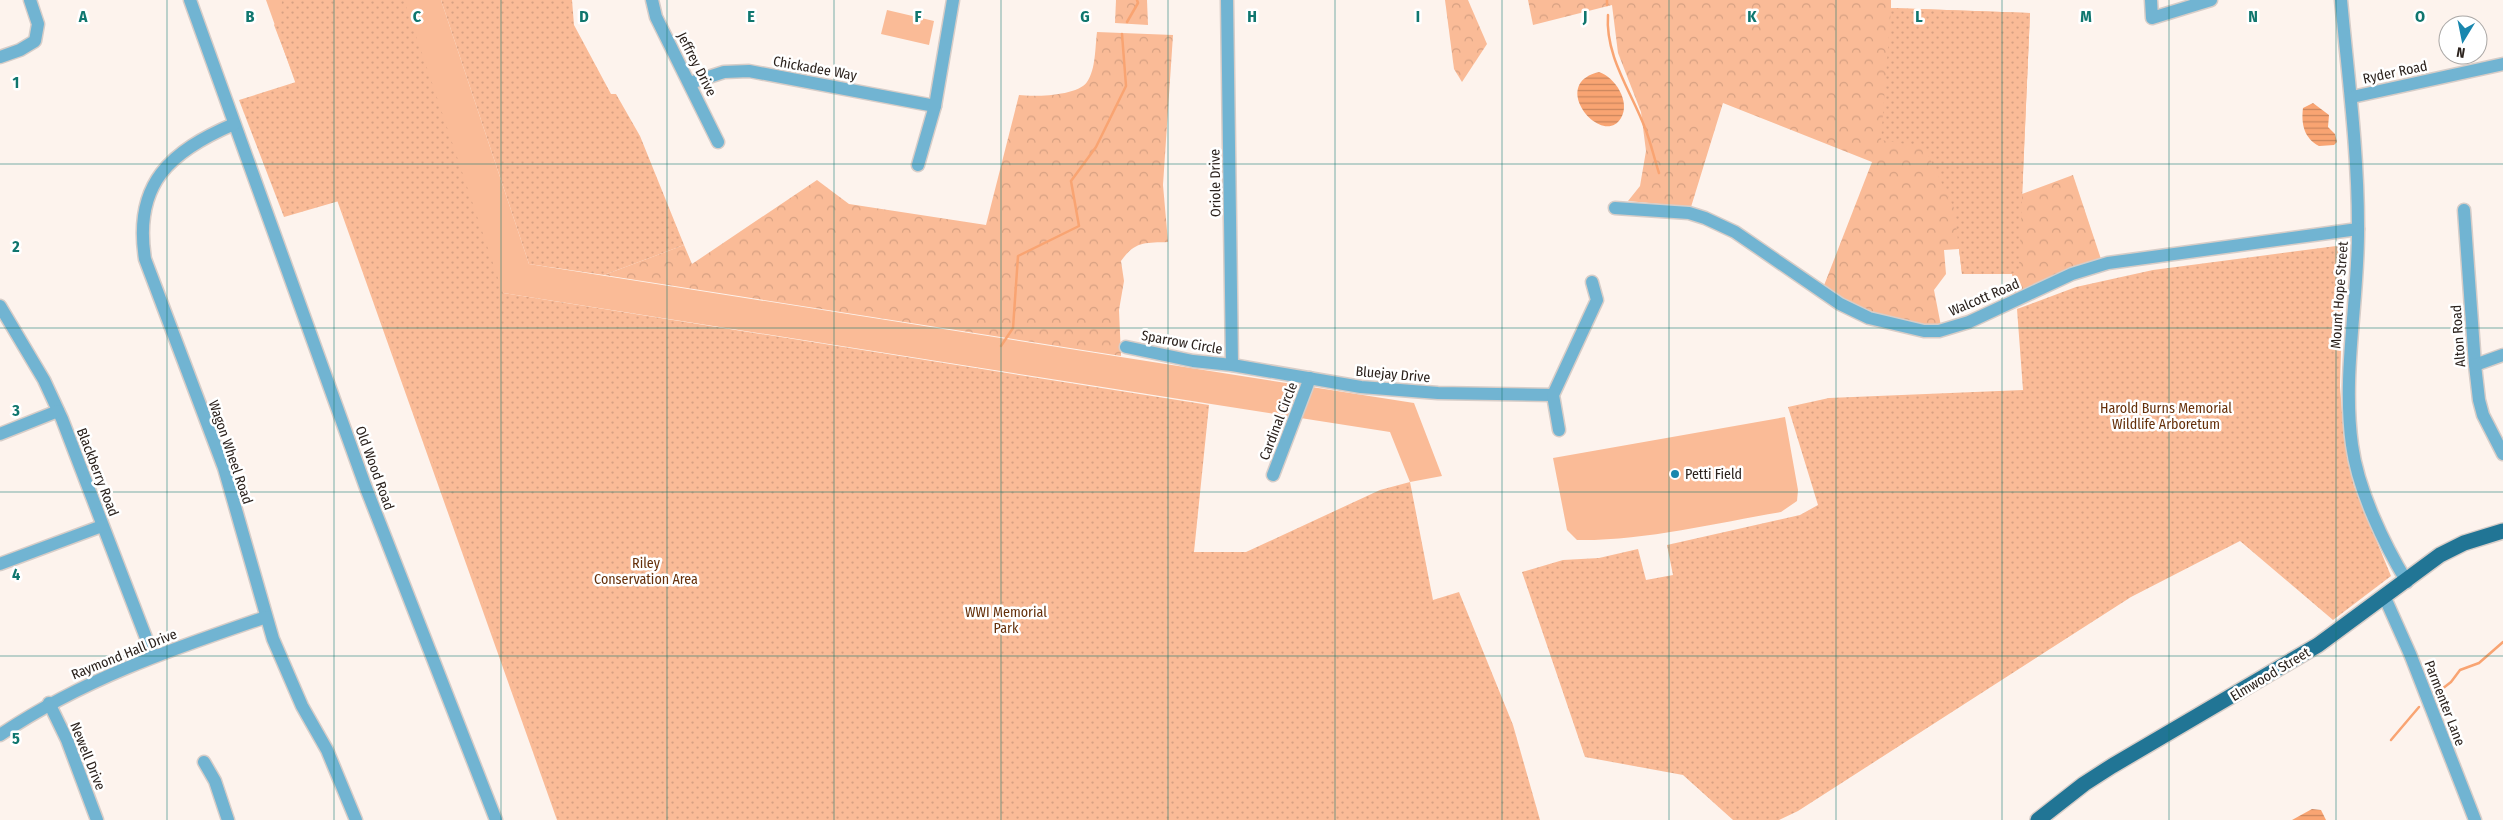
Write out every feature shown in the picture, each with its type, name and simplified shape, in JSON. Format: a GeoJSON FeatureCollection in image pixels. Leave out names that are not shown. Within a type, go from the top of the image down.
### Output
{"type":"FeatureCollection","features":[{"type":"Feature","properties":{"kind":"main road","name":"Elmwood Street"},"geometry":{"type":"LineString","coordinates":[[2038,820],[2084,784],[2112,766],[2318,645],[2385,598],[2440,555],[2464,543],[2503,531]]}},
{"type":"Feature","properties":{"kind":"street"},"geometry":{"type":"LineString","coordinates":[[0,57],[20,50],[35,41],[38,24],[30,0]]}},
{"type":"Feature","properties":{"kind":"street","name":"Old Wood Road"},"geometry":{"type":"LineString","coordinates":[[190,0],[366,488],[496,820]]}},
{"type":"Feature","properties":{"kind":"street","name":"Jeffrey Drive"},"geometry":{"type":"LineString","coordinates":[[652,0],[656,17],[718,142]]}},
{"type":"Feature","properties":{"kind":"street"},"geometry":{"type":"LineString","coordinates":[[918,165],[935,106],[953,0]]}},
{"type":"Feature","properties":{"kind":"street","name":"Oriole Drive"},"geometry":{"type":"LineString","coordinates":[[1227,0],[1232,365]]}},
{"type":"Feature","properties":{"kind":"street"},"geometry":{"type":"LineString","coordinates":[[2151,0],[2152,18],[2210,0]]}},
{"type":"Feature","properties":{"kind":"street","name":"Mount Hope Street"},"geometry":{"type":"LineString","coordinates":[[2341,0],[2352,97],[2358,229],[2350,352],[2349,401],[2352,446],[2366,496],[2406,582]]}},
{"type":"Feature","properties":{"kind":"street","name":"Ryder Road"},"geometry":{"type":"LineString","coordinates":[[2352,97],[2503,64]]}},
{"type":"Feature","properties":{"kind":"street","name":"Chickadee Way"},"geometry":{"type":"LineString","coordinates":[[690,83],[724,72],[749,71],[935,106]]}},
{"type":"Feature","properties":{"kind":"street","name":"Wagon Wheel Road"},"geometry":{"type":"LineString","coordinates":[[234,124],[189,145],[167,164],[152,190],[145,218],[142,243],[145,259],[224,468],[266,617],[286,670],[302,706],[327,750],[356,820]]}},
{"type":"Feature","properties":{"kind":"street","name":"Walcott Road"},"geometry":{"type":"LineString","coordinates":[[1615,208],[1689,213],[1705,218],[1734,232],[1840,304],[1876,320],[1932,331],[1939,331],[1969,322],[2072,274],[2108,263],[2358,229]]}},
{"type":"Feature","properties":{"kind":"street","name":"Alton Road"},"geometry":{"type":"LineString","coordinates":[[2464,210],[2475,365],[2483,415],[2503,454]]}},
{"type":"Feature","properties":{"kind":"street"},"geometry":{"type":"LineString","coordinates":[[1559,430],[1553,394],[1597,300],[1592,282]]}},
{"type":"Feature","properties":{"kind":"street","name":"Blackberry Road"},"geometry":{"type":"LineString","coordinates":[[0,306],[44,380],[58,411],[153,656]]}},
{"type":"Feature","properties":{"kind":"street","name":"Sparrow Circle"},"geometry":{"type":"LineString","coordinates":[[1126,347],[1193,361],[1232,365]]}},
{"type":"Feature","properties":{"kind":"street"},"geometry":{"type":"LineString","coordinates":[[2475,365],[2503,355]]}},
{"type":"Feature","properties":{"kind":"street","name":"Bluejay Drive"},"geometry":{"type":"LineString","coordinates":[[1232,365],[1361,387],[1428,392],[1553,394]]}},
{"type":"Feature","properties":{"kind":"street","name":"Cardinal Circle"},"geometry":{"type":"LineString","coordinates":[[1273,475],[1310,378]]}},
{"type":"Feature","properties":{"kind":"street"},"geometry":{"type":"LineString","coordinates":[[0,434],[58,411]]}},
{"type":"Feature","properties":{"kind":"street"},"geometry":{"type":"LineString","coordinates":[[0,564],[102,526]]}},
{"type":"Feature","properties":{"kind":"street","name":"Parmenter Lane"},"geometry":{"type":"LineString","coordinates":[[2385,598],[2410,654],[2474,820]]}},
{"type":"Feature","properties":{"kind":"street","name":"Raymond Hall Drive"},"geometry":{"type":"LineString","coordinates":[[0,735],[49,703],[85,685],[153,656],[266,617]]}},
{"type":"Feature","properties":{"kind":"street","name":"Newell Drive"},"geometry":{"type":"LineString","coordinates":[[49,703],[66,740],[97,820]]}},
{"type":"Feature","properties":{"kind":"street"},"geometry":{"type":"LineString","coordinates":[[204,762],[215,782],[228,820]]}},
{"type":"Feature","properties":{"kind":"green space"},"geometry":{"type":"Polygon","coordinates":[[[266,0],[441,0],[529,264],[1414,403],[1442,476],[1410,482],[1390,432],[503,293],[696,820],[557,820],[266,0]]]}},
{"type":"Feature","properties":{"kind":"green space"},"geometry":{"type":"Polygon","coordinates":[[[282,0],[404,0],[503,293],[1209,405],[1194,552],[1246,552],[1380,490],[1410,482],[1433,600],[1459,592],[1513,725],[1540,820],[558,820],[518,699],[339,201],[284,217],[239,100],[296,82],[274,25],[281,16],[282,0]]]}},
{"type":"Feature","properties":{"kind":"green space"},"geometry":{"type":"Polygon","coordinates":[[[441,0],[572,0],[574,25],[611,94],[616,94],[640,136],[684,245],[604,275],[529,264],[441,0]]]}},
{"type":"Feature","properties":{"kind":"green space"},"geometry":{"type":"Polygon","coordinates":[[[1116,0],[1147,0],[1148,25],[1115,23],[1116,0]]]}},
{"type":"Feature","properties":{"kind":"green space"},"geometry":{"type":"Polygon","coordinates":[[[1445,0],[1468,0],[1487,44],[1462,82],[1454,69],[1445,0]]]}},
{"type":"Feature","properties":{"kind":"green space"},"geometry":{"type":"Polygon","coordinates":[[[1528,0],[1891,0],[1891,8],[2030,13],[2022,194],[2073,175],[2101,259],[2015,297],[2012,274],[1962,274],[1959,249],[1944,250],[1946,274],[1934,290],[1941,326],[1936,328],[1876,315],[1852,306],[1823,288],[1872,162],[1723,103],[1691,207],[1628,201],[1640,186],[1646,151],[1641,112],[1618,53],[1612,5],[1533,25],[1528,0]]]}},
{"type":"Feature","properties":{"kind":"green space"},"geometry":{"type":"Polygon","coordinates":[[[1891,8],[2030,13],[2019,269],[2012,274],[1962,274],[1954,208],[1924,147],[1881,140],[1891,8]]]}},
{"type":"Feature","properties":{"kind":"green space"},"geometry":{"type":"Polygon","coordinates":[[[887,10],[934,21],[929,45],[881,34],[887,10]]]}},
{"type":"Feature","properties":{"kind":"green space"},"geometry":{"type":"Polygon","coordinates":[[[1097,32],[1173,35],[1163,185],[1168,242],[1147,243],[1136,246],[1121,261],[1124,281],[1119,310],[1121,356],[604,275],[684,245],[692,264],[817,180],[849,204],[986,225],[1019,95],[1035,96],[1065,93],[1082,87],[1087,82],[1092,71],[1097,32]]]}},
{"type":"Feature","properties":{"kind":"green space","name":"Harold Burns Memorial Wildlife Arboretum"},"geometry":{"type":"Polygon","coordinates":[[[2344,245],[2340,386],[2344,438],[2354,486],[2391,576],[2333,620],[2240,541],[2131,597],[1798,811],[1779,820],[1733,820],[1683,775],[1585,757],[1522,572],[1563,560],[1599,558],[1638,549],[1646,580],[1673,575],[1667,545],[1800,515],[1818,505],[1788,407],[1829,398],[2023,390],[2017,309],[2076,287],[2153,270],[2344,245]]]}},
{"type":"Feature","properties":{"kind":"green space","name":"Petti Field"},"geometry":{"type":"Polygon","coordinates":[[[1785,417],[1798,490],[1797,501],[1781,512],[1627,538],[1577,540],[1567,530],[1553,458],[1785,417]]]}},
{"type":"Feature","properties":{"kind":"shaded area"},"geometry":{"type":"Polygon","coordinates":[[[1599,72],[1611,79],[1623,98],[1624,112],[1621,118],[1613,125],[1603,126],[1592,120],[1578,100],[1578,89],[1584,79],[1599,72]]]}},
{"type":"Feature","properties":{"kind":"shaded area"},"geometry":{"type":"Polygon","coordinates":[[[2313,103],[2329,115],[2328,127],[2335,134],[2337,142],[2334,145],[2319,146],[2307,135],[2303,125],[2303,108],[2313,103]]]}},
{"type":"Feature","properties":{"kind":"shaded area"},"geometry":{"type":"Polygon","coordinates":[[[2312,809],[2321,810],[2326,820],[2292,820],[2312,809]]]}},
{"type":"Feature","properties":{"kind":"waterway"},"geometry":{"type":"LineString","coordinates":[[1127,22],[1138,3],[1137,0]]}},
{"type":"Feature","properties":{"kind":"waterway"},"geometry":{"type":"LineString","coordinates":[[1607,0],[1607,5]]}},
{"type":"Feature","properties":{"kind":"waterway"},"geometry":{"type":"LineString","coordinates":[[1608,15],[1608,30],[1615,59],[1645,128],[1659,173]]}},
{"type":"Feature","properties":{"kind":"waterway"},"geometry":{"type":"LineString","coordinates":[[1001,346],[1013,328],[1018,256],[1079,226],[1071,181],[1096,147],[1126,86],[1122,34]]}},
{"type":"Feature","properties":{"kind":"waterway"},"geometry":{"type":"LineString","coordinates":[[2433,696],[2451,682],[2460,670],[2479,663],[2503,642]]}},
{"type":"Feature","properties":{"kind":"waterway"},"geometry":{"type":"LineString","coordinates":[[2391,740],[2419,707]]}},
{"type":"Feature","properties":{"kind":"place","name":"Petti Field"},"geometry":{"type":"Point","coordinates":[1675,474]}},
{"type":"Feature","properties":{"kind":"park label","name":"Riley Conservation Area"},"geometry":{"type":"Point","coordinates":[646,572]}},
{"type":"Feature","properties":{"kind":"park label","name":"WWI Memorial Park"},"geometry":{"type":"Point","coordinates":[1006,620]}}]}
